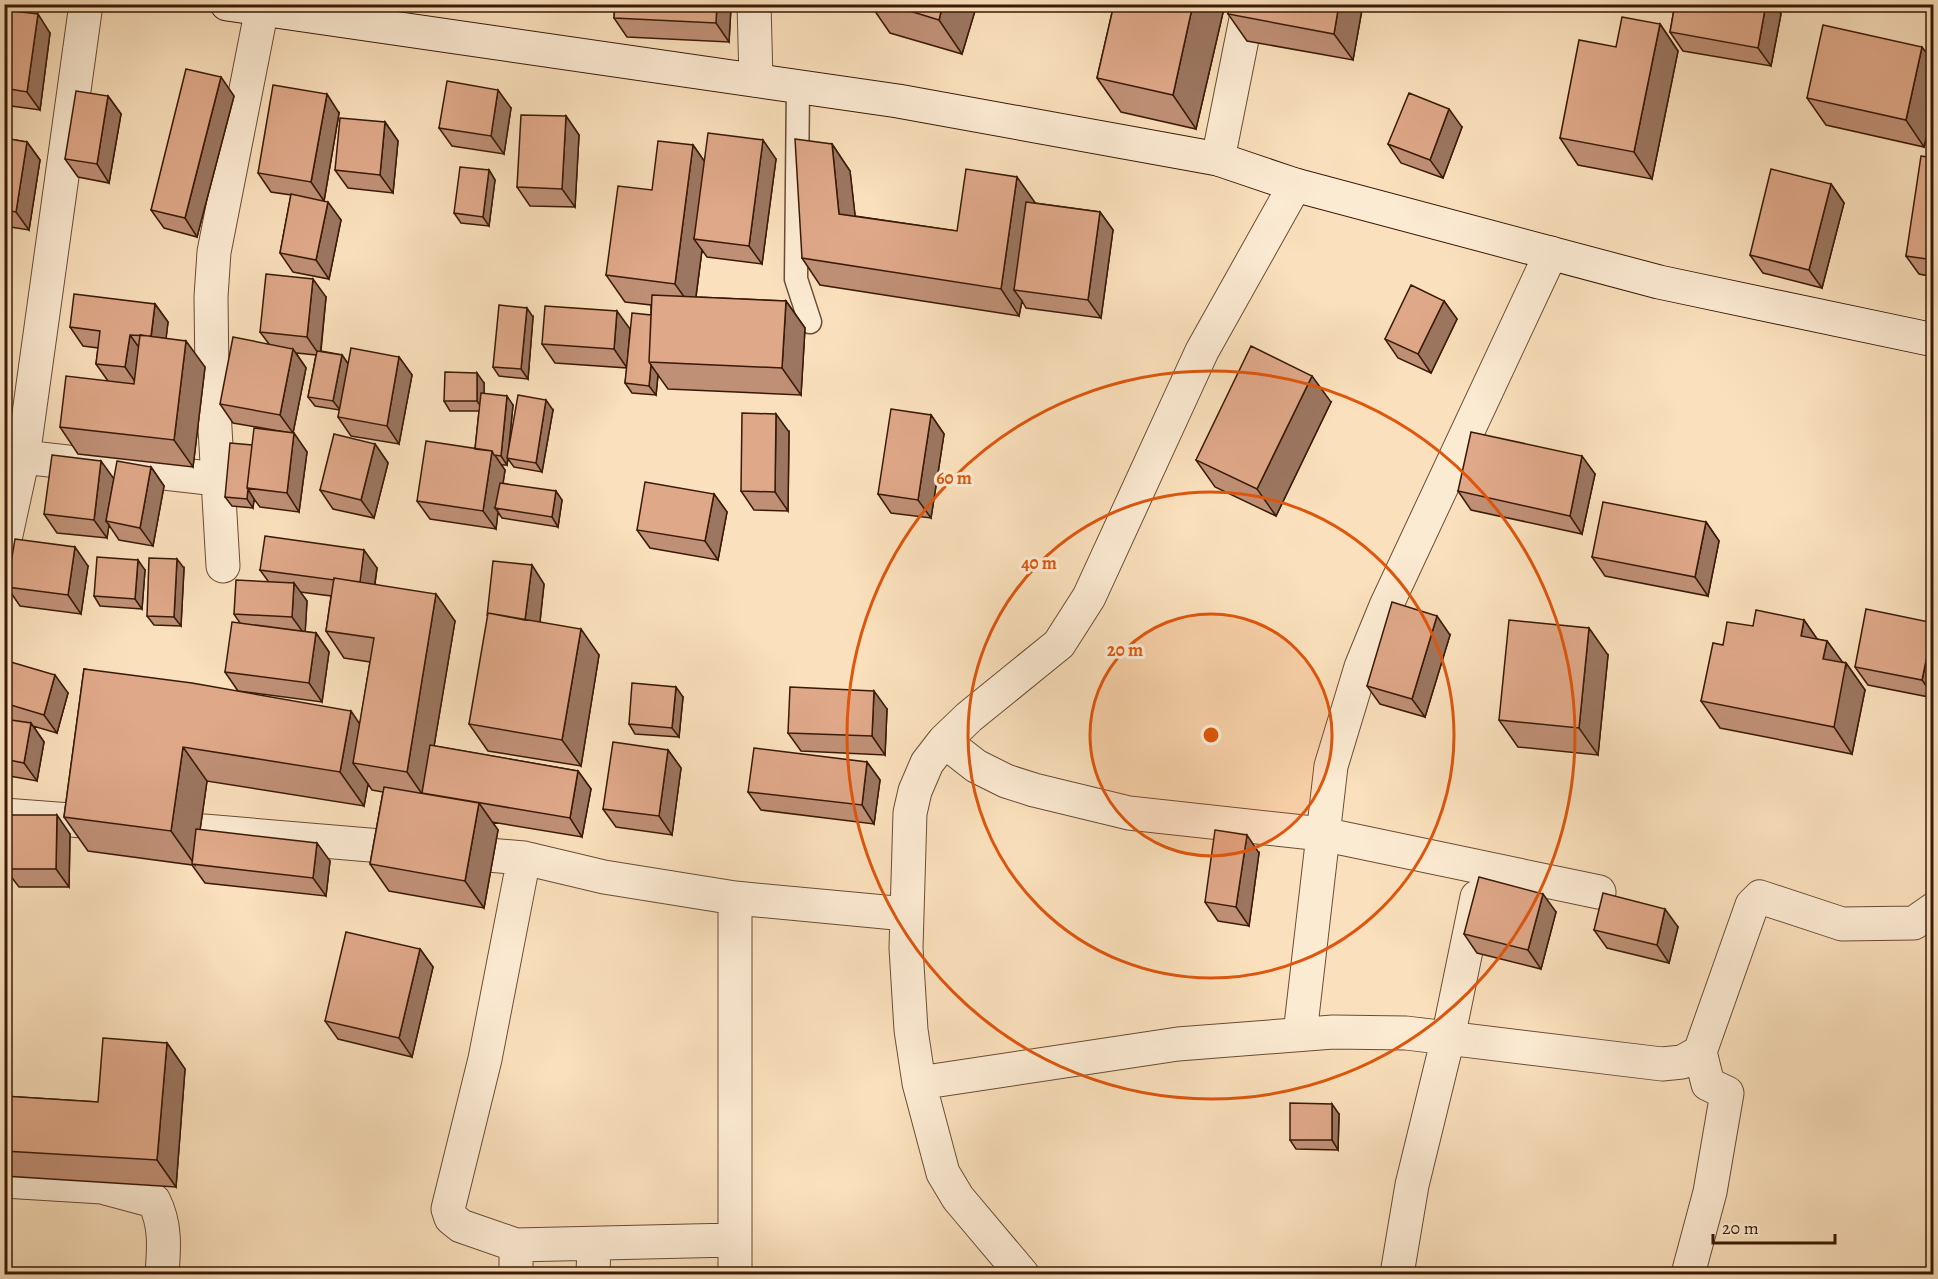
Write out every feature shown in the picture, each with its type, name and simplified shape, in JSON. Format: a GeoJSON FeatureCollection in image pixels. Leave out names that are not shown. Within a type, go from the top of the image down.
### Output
{"type":"FeatureCollection","features":[{"type":"Feature","properties":{"kind":"street"},"geometry":{"type":"LineString","coordinates":[[4,544],[22,457],[86,4]]}},
{"type":"Feature","properties":{"kind":"street"},"geometry":{"type":"LineString","coordinates":[[227,4],[909,103],[1218,159],[1295,185],[1659,282],[1934,340]]}},
{"type":"Feature","properties":{"kind":"street"},"geometry":{"type":"LineString","coordinates":[[754,4],[756,80]]}},
{"type":"Feature","properties":{"kind":"street"},"geometry":{"type":"LineString","coordinates":[[1218,159],[1249,4]]}},
{"type":"Feature","properties":{"kind":"street"},"geometry":{"type":"LineString","coordinates":[[223,566],[211,338],[214,252],[262,8]]}},
{"type":"Feature","properties":{"kind":"street"},"geometry":{"type":"LineString","coordinates":[[1022,1275],[958,1198],[943,1173],[919,1083],[910,1030],[906,914],[910,813],[915,791],[927,763],[944,741],[969,717],[1059,644],[1089,597],[1202,351],[1295,185]]}},
{"type":"Feature","properties":{"kind":"street"},"geometry":{"type":"LineString","coordinates":[[1300,1034],[1331,766],[1361,667],[1386,606],[1551,253]]}},
{"type":"Feature","properties":{"kind":"street"},"geometry":{"type":"LineString","coordinates":[[22,457],[217,479]]}},
{"type":"Feature","properties":{"kind":"street"},"geometry":{"type":"LineString","coordinates":[[944,741],[976,766],[1005,781],[1130,813],[1322,834],[1599,892]]}},
{"type":"Feature","properties":{"kind":"street"},"geometry":{"type":"LineString","coordinates":[[4,815],[134,825]]}},
{"type":"Feature","properties":{"kind":"street"},"geometry":{"type":"LineString","coordinates":[[170,828],[524,858],[604,878],[735,897],[906,914]]}},
{"type":"Feature","properties":{"kind":"street"},"geometry":{"type":"LineString","coordinates":[[524,858],[485,1059],[448,1209],[451,1218],[516,1260],[594,1259],[733,1240]]}},
{"type":"Feature","properties":{"kind":"street"},"geometry":{"type":"LineString","coordinates":[[1397,1275],[1412,1185],[1448,1038],[1483,869]]}},
{"type":"Feature","properties":{"kind":"street"},"geometry":{"type":"LineString","coordinates":[[735,897],[733,1240],[735,1275]]}},
{"type":"Feature","properties":{"kind":"street"},"geometry":{"type":"LineString","coordinates":[[1688,1275],[1710,1191],[1727,1093],[1708,1084],[1700,1052],[1752,905],[1760,897],[1842,924],[1914,923],[1934,909]]}},
{"type":"Feature","properties":{"kind":"street"},"geometry":{"type":"LineString","coordinates":[[919,1083],[1178,1044],[1333,1032],[1406,1033],[1662,1064],[1682,1062],[1700,1052]]}},
{"type":"Feature","properties":{"kind":"street"},"geometry":{"type":"LineString","coordinates":[[4,1181],[102,1187],[154,1201],[162,1216],[165,1244],[162,1275]]}},
{"type":"Feature","properties":{"kind":"lane"},"geometry":{"type":"LineString","coordinates":[[798,87],[796,279],[810,322]]}},
{"type":"Feature","properties":{"kind":"building"},"geometry":{"type":"Polygon","coordinates":[[[615,4],[717,4],[716,23],[614,18],[615,4]]]}},
{"type":"Feature","properties":{"kind":"building"},"geometry":{"type":"Polygon","coordinates":[[[887,4],[943,4],[939,20],[887,4]]]}},
{"type":"Feature","properties":{"kind":"building"},"geometry":{"type":"Polygon","coordinates":[[[1114,4],[1193,4],[1173,95],[1097,78],[1114,4]]]}},
{"type":"Feature","properties":{"kind":"building"},"geometry":{"type":"Polygon","coordinates":[[[1230,4],[1339,4],[1334,34],[1228,14],[1230,4]]]}},
{"type":"Feature","properties":{"kind":"building"},"geometry":{"type":"Polygon","coordinates":[[[1675,4],[1766,4],[1758,48],[1670,32],[1675,4]]]}},
{"type":"Feature","properties":{"kind":"building"},"geometry":{"type":"Polygon","coordinates":[[[4,10],[38,14],[27,92],[4,88],[4,10]]]}},
{"type":"Feature","properties":{"kind":"building"},"geometry":{"type":"Polygon","coordinates":[[[1622,17],[1660,24],[1634,152],[1560,138],[1579,40],[1616,47],[1622,17]]]}},
{"type":"Feature","properties":{"kind":"building"},"geometry":{"type":"Polygon","coordinates":[[[1823,25],[1922,47],[1906,120],[1807,98],[1823,25]]]}},
{"type":"Feature","properties":{"kind":"building"},"geometry":{"type":"Polygon","coordinates":[[[186,69],[221,77],[185,218],[151,210],[186,69]]]}},
{"type":"Feature","properties":{"kind":"building"},"geometry":{"type":"Polygon","coordinates":[[[447,81],[498,90],[491,136],[439,128],[447,81]]]}},
{"type":"Feature","properties":{"kind":"building"},"geometry":{"type":"Polygon","coordinates":[[[273,85],[327,94],[311,182],[258,173],[273,85]]]}},
{"type":"Feature","properties":{"kind":"building"},"geometry":{"type":"Polygon","coordinates":[[[76,91],[108,96],[97,164],[65,159],[76,91]]]}},
{"type":"Feature","properties":{"kind":"building"},"geometry":{"type":"Polygon","coordinates":[[[1409,93],[1449,109],[1430,160],[1388,144],[1409,93]]]}},
{"type":"Feature","properties":{"kind":"building"},"geometry":{"type":"Polygon","coordinates":[[[521,115],[566,116],[562,189],[517,187],[521,115]]]}},
{"type":"Feature","properties":{"kind":"building"},"geometry":{"type":"Polygon","coordinates":[[[340,118],[385,122],[380,175],[335,170],[340,118]]]}},
{"type":"Feature","properties":{"kind":"building"},"geometry":{"type":"Polygon","coordinates":[[[708,133],[763,140],[749,246],[694,239],[708,133]]]}},
{"type":"Feature","properties":{"kind":"building"},"geometry":{"type":"Polygon","coordinates":[[[4,138],[27,142],[16,212],[4,210],[4,138]]]}},
{"type":"Feature","properties":{"kind":"building"},"geometry":{"type":"Polygon","coordinates":[[[795,139],[832,144],[839,214],[957,231],[966,169],[1017,177],[1001,289],[802,258],[795,139]]]}},
{"type":"Feature","properties":{"kind":"building"},"geometry":{"type":"Polygon","coordinates":[[[658,141],[693,145],[675,284],[606,275],[618,186],[652,190],[658,141]]]}},
{"type":"Feature","properties":{"kind":"building"},"geometry":{"type":"Polygon","coordinates":[[[1921,156],[1934,158],[1934,260],[1906,256],[1921,156]]]}},
{"type":"Feature","properties":{"kind":"building"},"geometry":{"type":"Polygon","coordinates":[[[460,167],[489,170],[483,217],[454,213],[460,167]]]}},
{"type":"Feature","properties":{"kind":"building"},"geometry":{"type":"Polygon","coordinates":[[[1771,169],[1831,184],[1809,270],[1750,255],[1771,169]]]}},
{"type":"Feature","properties":{"kind":"building"},"geometry":{"type":"Polygon","coordinates":[[[291,194],[328,202],[316,260],[280,253],[291,194]]]}},
{"type":"Feature","properties":{"kind":"building"},"geometry":{"type":"Polygon","coordinates":[[[1026,202],[1100,212],[1088,300],[1014,290],[1026,202]]]}},
{"type":"Feature","properties":{"kind":"building"},"geometry":{"type":"Polygon","coordinates":[[[266,274],[313,279],[307,337],[260,332],[266,274]]]}},
{"type":"Feature","properties":{"kind":"building"},"geometry":{"type":"Polygon","coordinates":[[[1411,285],[1444,301],[1418,354],[1385,339],[1411,285]]]}},
{"type":"Feature","properties":{"kind":"building"},"geometry":{"type":"Polygon","coordinates":[[[74,294],[155,304],[151,336],[130,335],[125,367],[96,364],[100,331],[70,327],[74,294]]]}},
{"type":"Feature","properties":{"kind":"building"},"geometry":{"type":"Polygon","coordinates":[[[652,295],[786,301],[782,368],[649,362],[652,295]]]}},
{"type":"Feature","properties":{"kind":"building"},"geometry":{"type":"Polygon","coordinates":[[[499,305],[527,308],[521,369],[493,367],[499,305]]]}},
{"type":"Feature","properties":{"kind":"building"},"geometry":{"type":"Polygon","coordinates":[[[545,306],[617,311],[614,349],[542,344],[545,306]]]}},
{"type":"Feature","properties":{"kind":"building"},"geometry":{"type":"Polygon","coordinates":[[[632,313],[651,315],[649,386],[625,383],[632,313]]]}},
{"type":"Feature","properties":{"kind":"building"},"geometry":{"type":"Polygon","coordinates":[[[140,335],[186,341],[174,440],[60,427],[66,376],[134,384],[140,335]]]}},
{"type":"Feature","properties":{"kind":"building"},"geometry":{"type":"Polygon","coordinates":[[[233,337],[293,349],[280,415],[220,404],[233,337]]]}},
{"type":"Feature","properties":{"kind":"building"},"geometry":{"type":"Polygon","coordinates":[[[1251,346],[1312,376],[1257,489],[1196,460],[1251,346]]]}},
{"type":"Feature","properties":{"kind":"building"},"geometry":{"type":"Polygon","coordinates":[[[351,348],[399,357],[387,426],[338,417],[351,348]]]}},
{"type":"Feature","properties":{"kind":"building"},"geometry":{"type":"Polygon","coordinates":[[[317,351],[342,355],[333,401],[308,397],[317,351]]]}},
{"type":"Feature","properties":{"kind":"building"},"geometry":{"type":"Polygon","coordinates":[[[445,372],[477,373],[477,401],[444,401],[445,372]]]}},
{"type":"Feature","properties":{"kind":"building"},"geometry":{"type":"Polygon","coordinates":[[[481,393],[507,396],[501,456],[494,455],[492,451],[475,449],[481,393]]]}},
{"type":"Feature","properties":{"kind":"building"},"geometry":{"type":"Polygon","coordinates":[[[518,395],[546,400],[536,463],[507,458],[518,395]]]}},
{"type":"Feature","properties":{"kind":"building"},"geometry":{"type":"Polygon","coordinates":[[[891,409],[931,415],[918,500],[878,494],[891,409]]]}},
{"type":"Feature","properties":{"kind":"building"},"geometry":{"type":"Polygon","coordinates":[[[742,413],[776,414],[775,492],[741,491],[742,413]]]}},
{"type":"Feature","properties":{"kind":"building"},"geometry":{"type":"Polygon","coordinates":[[[254,428],[294,433],[287,493],[247,488],[254,428]]]}},
{"type":"Feature","properties":{"kind":"building"},"geometry":{"type":"Polygon","coordinates":[[[1471,432],[1582,456],[1570,516],[1458,491],[1471,432]]]}},
{"type":"Feature","properties":{"kind":"building"},"geometry":{"type":"Polygon","coordinates":[[[334,434],[375,444],[361,500],[320,490],[334,434]]]}},
{"type":"Feature","properties":{"kind":"building"},"geometry":{"type":"Polygon","coordinates":[[[426,441],[492,451],[483,511],[417,501],[426,441]]]}},
{"type":"Feature","properties":{"kind":"building"},"geometry":{"type":"Polygon","coordinates":[[[230,443],[252,445],[247,499],[225,497],[230,443]]]}},
{"type":"Feature","properties":{"kind":"building"},"geometry":{"type":"Polygon","coordinates":[[[52,455],[101,461],[94,520],[44,514],[52,455]]]}},
{"type":"Feature","properties":{"kind":"building"},"geometry":{"type":"Polygon","coordinates":[[[117,461],[151,467],[140,528],[106,521],[117,461]]]}},
{"type":"Feature","properties":{"kind":"building"},"geometry":{"type":"Polygon","coordinates":[[[645,482],[714,494],[705,541],[637,530],[645,482]]]}},
{"type":"Feature","properties":{"kind":"building"},"geometry":{"type":"Polygon","coordinates":[[[500,483],[556,491],[552,517],[495,508],[500,483]]]}},
{"type":"Feature","properties":{"kind":"building"},"geometry":{"type":"Polygon","coordinates":[[[1603,502],[1706,522],[1695,577],[1592,557],[1603,502]]]}},
{"type":"Feature","properties":{"kind":"building"},"geometry":{"type":"Polygon","coordinates":[[[265,536],[364,550],[360,582],[260,570],[265,536]]]}},
{"type":"Feature","properties":{"kind":"building"},"geometry":{"type":"Polygon","coordinates":[[[15,539],[75,547],[68,595],[7,587],[15,539]]]}},
{"type":"Feature","properties":{"kind":"building"},"geometry":{"type":"Polygon","coordinates":[[[97,557],[138,560],[135,599],[94,596],[97,557]]]}},
{"type":"Feature","properties":{"kind":"building"},"geometry":{"type":"Polygon","coordinates":[[[149,558],[177,559],[174,617],[147,616],[149,558]]]}},
{"type":"Feature","properties":{"kind":"building"},"geometry":{"type":"Polygon","coordinates":[[[493,561],[532,565],[525,620],[488,613],[487,616],[493,561]]]}},
{"type":"Feature","properties":{"kind":"building"},"geometry":{"type":"Polygon","coordinates":[[[334,578],[436,594],[407,772],[353,763],[374,638],[326,631],[334,578]]]}},
{"type":"Feature","properties":{"kind":"building"},"geometry":{"type":"Polygon","coordinates":[[[236,580],[294,583],[292,617],[234,614],[236,580]]]}},
{"type":"Feature","properties":{"kind":"building"},"geometry":{"type":"Polygon","coordinates":[[[1392,602],[1437,616],[1412,699],[1367,686],[1392,602]]]}},
{"type":"Feature","properties":{"kind":"building"},"geometry":{"type":"Polygon","coordinates":[[[1866,609],[1934,623],[1922,680],[1855,667],[1866,609]]]}},
{"type":"Feature","properties":{"kind":"building"},"geometry":{"type":"Polygon","coordinates":[[[1756,610],[1804,620],[1801,636],[1827,641],[1823,659],[1846,663],[1834,727],[1701,701],[1713,643],[1723,645],[1727,622],[1753,626],[1756,610]]]}},
{"type":"Feature","properties":{"kind":"building"},"geometry":{"type":"Polygon","coordinates":[[[488,613],[581,629],[562,740],[469,724],[488,613]]]}},
{"type":"Feature","properties":{"kind":"building"},"geometry":{"type":"Polygon","coordinates":[[[1509,620],[1589,628],[1579,728],[1499,720],[1509,620]]]}},
{"type":"Feature","properties":{"kind":"building"},"geometry":{"type":"Polygon","coordinates":[[[232,622],[316,633],[309,683],[225,672],[232,622]]]}},
{"type":"Feature","properties":{"kind":"building"},"geometry":{"type":"Polygon","coordinates":[[[4,660],[55,675],[44,715],[4,703],[4,660]]]}},
{"type":"Feature","properties":{"kind":"building"},"geometry":{"type":"Polygon","coordinates":[[[84,669],[192,683],[351,711],[340,772],[183,747],[171,831],[64,817],[84,669]]]}},
{"type":"Feature","properties":{"kind":"building"},"geometry":{"type":"Polygon","coordinates":[[[632,683],[676,687],[672,728],[629,724],[632,683]]]}},
{"type":"Feature","properties":{"kind":"building"},"geometry":{"type":"Polygon","coordinates":[[[790,687],[874,691],[872,736],[788,733],[790,687]]]}},
{"type":"Feature","properties":{"kind":"building"},"geometry":{"type":"Polygon","coordinates":[[[4,719],[31,723],[24,763],[4,759],[4,719]]]}},
{"type":"Feature","properties":{"kind":"building"},"geometry":{"type":"Polygon","coordinates":[[[613,742],[668,750],[659,816],[603,809],[613,742]]]}},
{"type":"Feature","properties":{"kind":"building"},"geometry":{"type":"Polygon","coordinates":[[[430,745],[578,771],[570,818],[422,793],[430,745]]]}},
{"type":"Feature","properties":{"kind":"building"},"geometry":{"type":"Polygon","coordinates":[[[754,748],[867,762],[862,805],[748,792],[754,748]]]}},
{"type":"Feature","properties":{"kind":"building"},"geometry":{"type":"Polygon","coordinates":[[[384,787],[479,803],[465,881],[370,864],[384,787]]]}},
{"type":"Feature","properties":{"kind":"building"},"geometry":{"type":"Polygon","coordinates":[[[7,815],[57,815],[56,869],[6,869],[7,815]]]}},
{"type":"Feature","properties":{"kind":"building"},"geometry":{"type":"Polygon","coordinates":[[[196,829],[317,843],[313,878],[192,864],[196,829]]]}},
{"type":"Feature","properties":{"kind":"building"},"geometry":{"type":"Polygon","coordinates":[[[1215,830],[1247,835],[1236,907],[1205,902],[1215,830]]]}},
{"type":"Feature","properties":{"kind":"building"},"geometry":{"type":"Polygon","coordinates":[[[1479,877],[1543,894],[1528,950],[1464,934],[1479,877]]]}},
{"type":"Feature","properties":{"kind":"building"},"geometry":{"type":"Polygon","coordinates":[[[1603,893],[1665,909],[1657,945],[1594,930],[1603,893]]]}},
{"type":"Feature","properties":{"kind":"building"},"geometry":{"type":"Polygon","coordinates":[[[346,932],[420,949],[399,1038],[325,1021],[346,932]]]}},
{"type":"Feature","properties":{"kind":"building"},"geometry":{"type":"Polygon","coordinates":[[[103,1038],[167,1043],[157,1160],[4,1151],[4,1096],[98,1102],[103,1038]]]}},
{"type":"Feature","properties":{"kind":"building"},"geometry":{"type":"Polygon","coordinates":[[[1290,1103],[1332,1104],[1332,1140],[1290,1140],[1290,1103]]]}}]}
